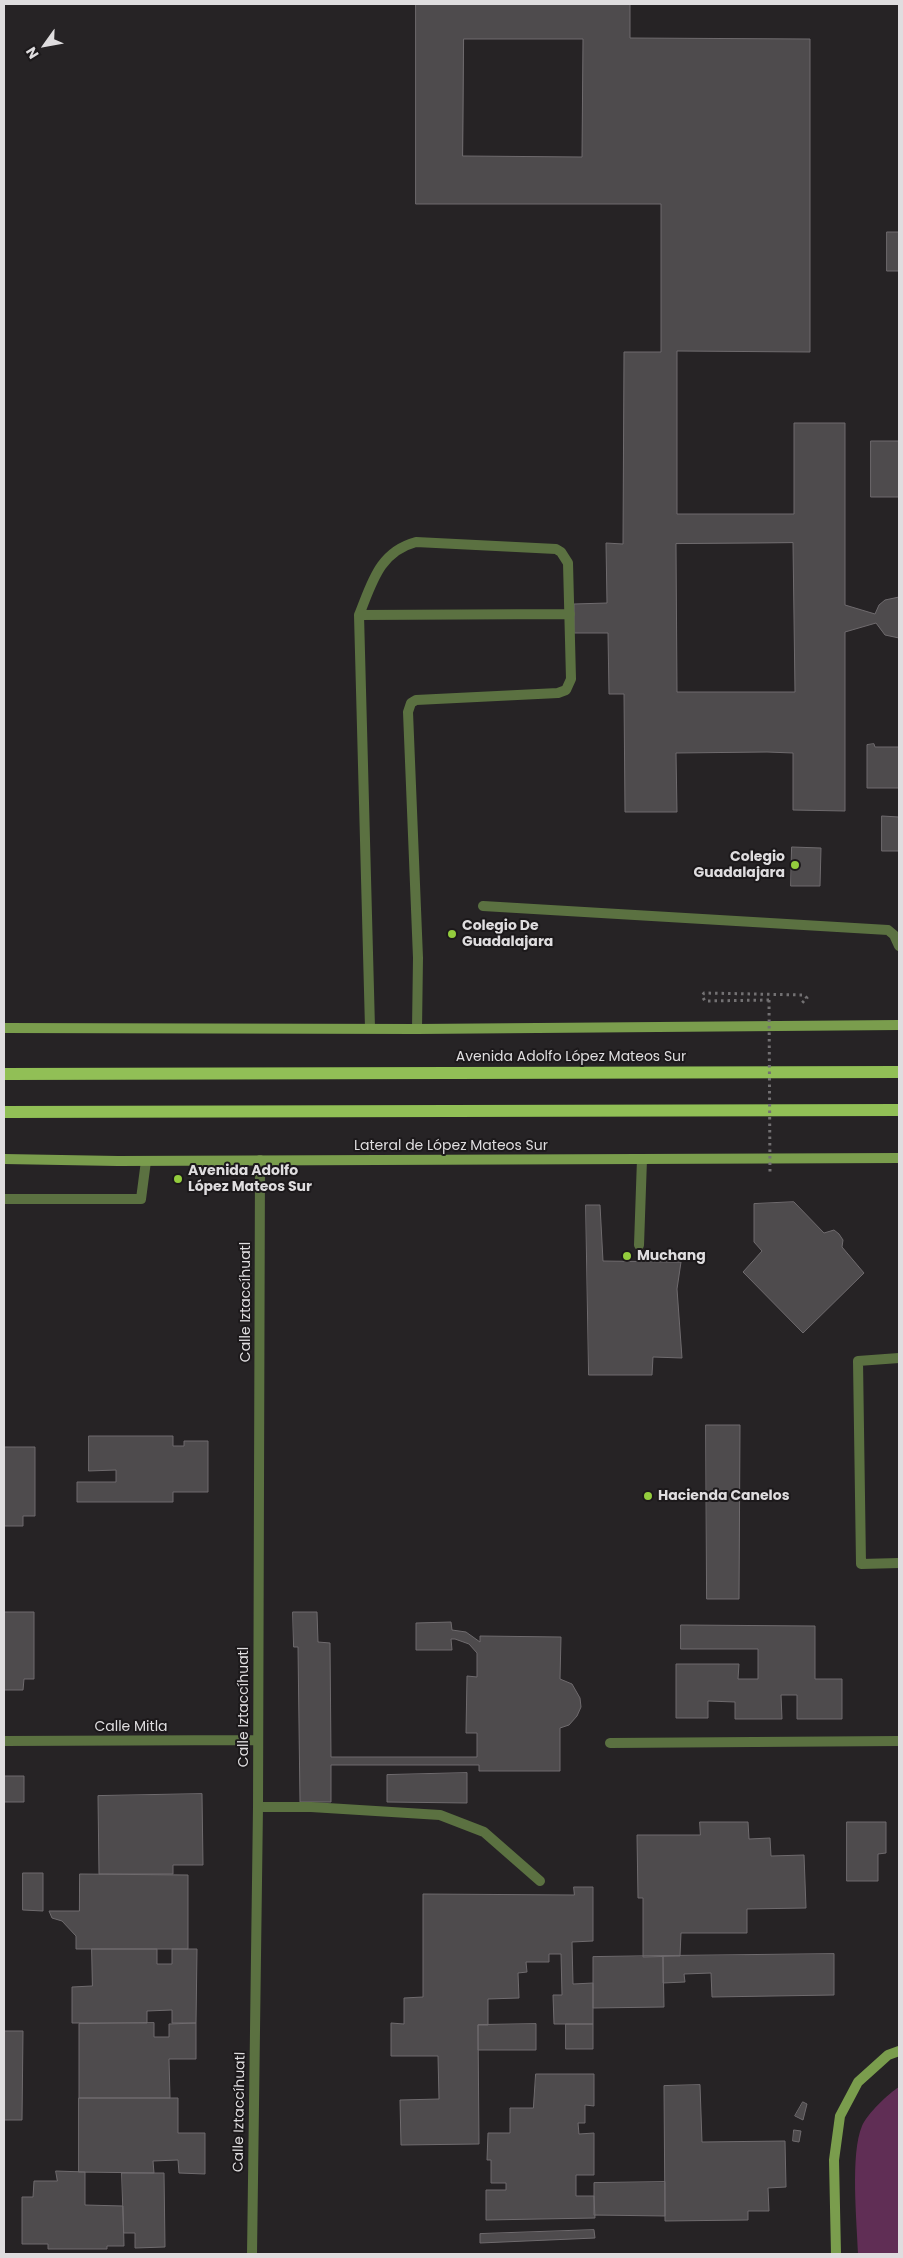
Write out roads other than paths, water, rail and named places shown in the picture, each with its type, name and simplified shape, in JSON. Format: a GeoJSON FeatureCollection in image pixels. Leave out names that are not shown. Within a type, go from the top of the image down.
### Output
{"type":"FeatureCollection","features":[{"type":"Feature","properties":{"kind":"main road"},"geometry":{"type":"LineString","coordinates":[[4,1028],[780,1027],[899,1025]]}},
{"type":"Feature","properties":{"kind":"main road","name":"Avenida Adolfo López Mateos Sur"},"geometry":{"type":"LineString","coordinates":[[4,1074],[899,1072]]}},
{"type":"Feature","properties":{"kind":"main road"},"geometry":{"type":"LineString","coordinates":[[4,1112],[899,1110]]}},
{"type":"Feature","properties":{"kind":"main road","name":"Lateral de López Mateos Sur"},"geometry":{"type":"LineString","coordinates":[[4,1159],[146,1161],[899,1158]]}},
{"type":"Feature","properties":{"kind":"main road"},"geometry":{"type":"LineString","coordinates":[[836,2254],[834,2160],[840,2116],[858,2082],[888,2055],[899,2051]]}},
{"type":"Feature","properties":{"kind":"street"},"geometry":{"type":"LineString","coordinates":[[370,1028],[360,615],[377,571],[396,550],[416,542],[556,548],[568,563],[571,679],[566,690],[558,693],[416,700],[411,703],[408,712],[418,958],[417,1028]]}},
{"type":"Feature","properties":{"kind":"street"},"geometry":{"type":"LineString","coordinates":[[360,615],[570,614]]}},
{"type":"Feature","properties":{"kind":"street"},"geometry":{"type":"LineString","coordinates":[[483,906],[888,930],[894,935],[899,946]]}},
{"type":"Feature","properties":{"kind":"street"},"geometry":{"type":"LineString","coordinates":[[639,1245],[642,1159]]}},
{"type":"Feature","properties":{"kind":"street","name":"Calle Iztaccíhuatl"},"geometry":{"type":"LineString","coordinates":[[252,2254],[258,1807],[260,1160]]}},
{"type":"Feature","properties":{"kind":"street"},"geometry":{"type":"LineString","coordinates":[[4,1199],[141,1198],[146,1161]]}},
{"type":"Feature","properties":{"kind":"street"},"geometry":{"type":"LineString","coordinates":[[899,1358],[858,1361],[861,1564],[899,1563]]}},
{"type":"Feature","properties":{"kind":"street","name":"Calle Mitla"},"geometry":{"type":"LineString","coordinates":[[4,1741],[258,1740]]}},
{"type":"Feature","properties":{"kind":"street"},"geometry":{"type":"LineString","coordinates":[[610,1743],[899,1741]]}},
{"type":"Feature","properties":{"kind":"street"},"geometry":{"type":"LineString","coordinates":[[258,1807],[311,1807],[440,1815],[484,1832],[540,1881]]}},
{"type":"Feature","properties":{"kind":"place","name":"Colegio Guadalajara"},"geometry":{"type":"Point","coordinates":[795,865]}},
{"type":"Feature","properties":{"kind":"place","name":"Colegio De Guadalajara"},"geometry":{"type":"Point","coordinates":[452,934]}},
{"type":"Feature","properties":{"kind":"place","name":"Avenida Adolfo López Mateos Sur"},"geometry":{"type":"Point","coordinates":[178,1179]}},
{"type":"Feature","properties":{"kind":"place","name":"Muchang"},"geometry":{"type":"Point","coordinates":[627,1256]}},
{"type":"Feature","properties":{"kind":"place","name":"Hacienda Canelos"},"geometry":{"type":"Point","coordinates":[648,1496]}}]}
